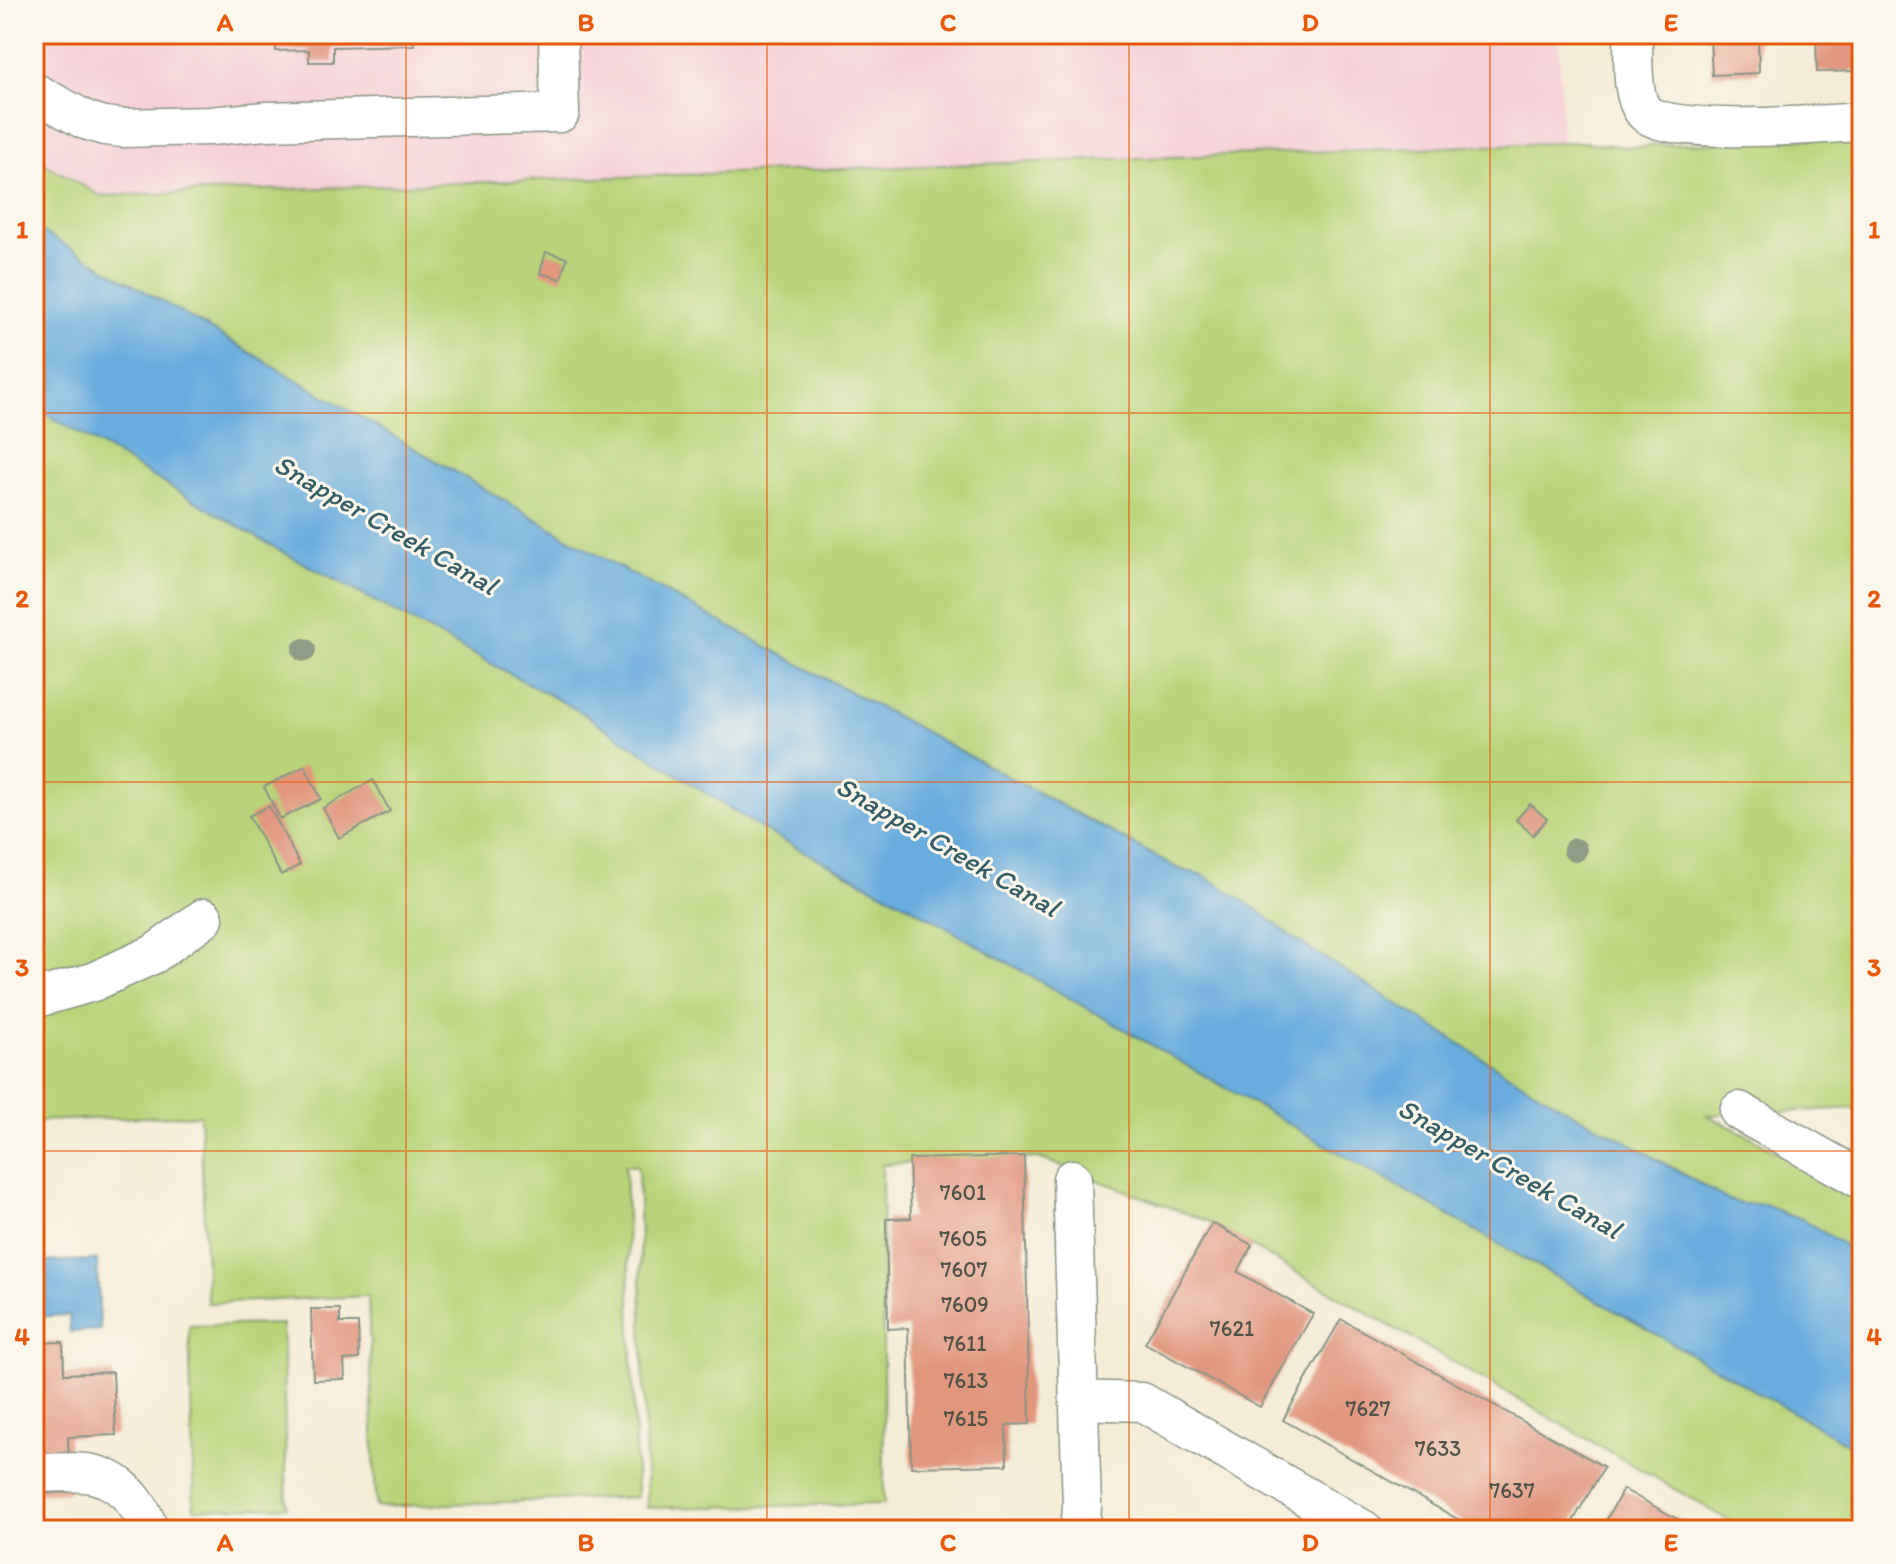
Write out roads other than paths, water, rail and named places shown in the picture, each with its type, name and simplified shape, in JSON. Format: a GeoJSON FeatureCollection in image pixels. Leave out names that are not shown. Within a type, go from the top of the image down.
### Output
{"type":"FeatureCollection","features":[{"type":"Feature","properties":{"kind":"street"},"geometry":{"type":"LineString","coordinates":[[34,92],[85,120],[122,128],[560,113],[558,34]]}},
{"type":"Feature","properties":{"kind":"street"},"geometry":{"type":"LineString","coordinates":[[1633,34],[1635,87],[1641,107],[1647,116],[1657,121],[1694,126],[1862,122]]}},
{"type":"Feature","properties":{"kind":"street"},"geometry":{"type":"LineString","coordinates":[[34,999],[93,982],[154,954],[204,918]]}},
{"type":"Feature","properties":{"kind":"street"},"geometry":{"type":"LineString","coordinates":[[1739,1111],[1862,1180]]}},
{"type":"Feature","properties":{"kind":"street"},"geometry":{"type":"LineString","coordinates":[[1072,1179],[1082,1507],[1080,1530]]}},
{"type":"Feature","properties":{"kind":"street"},"geometry":{"type":"LineString","coordinates":[[1079,1400],[1142,1402],[1364,1530]]}},
{"type":"Feature","properties":{"kind":"street"},"geometry":{"type":"LineString","coordinates":[[34,1473],[88,1473],[107,1477],[124,1488],[148,1530]]}},
{"type":"Feature","properties":{"kind":"water","name":"Snapper Creek Canal"},"geometry":{"type":"Polygon","coordinates":[[[34,227],[615,565],[1181,870],[1203,875],[1259,911],[1296,940],[1578,1116],[1726,1199],[1741,1204],[1765,1204],[1800,1218],[1862,1256],[1862,1452],[900,901],[765,831],[576,709],[279,550],[34,407],[34,227]]]}},
{"type":"Feature","properties":{"kind":"water"},"geometry":{"type":"Polygon","coordinates":[[[97,1260],[100,1330],[70,1332],[69,1315],[34,1317],[34,1262],[97,1260]]]}}]}
